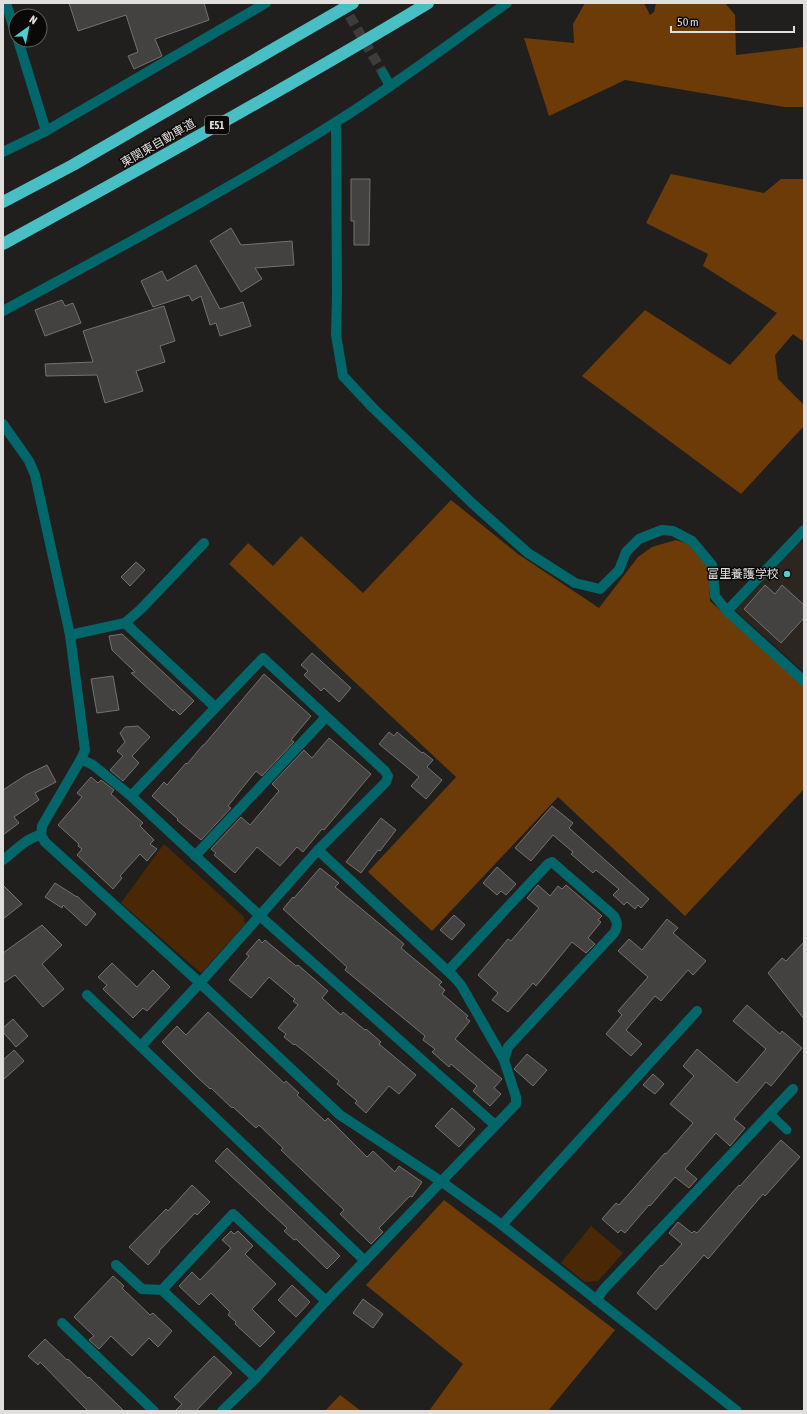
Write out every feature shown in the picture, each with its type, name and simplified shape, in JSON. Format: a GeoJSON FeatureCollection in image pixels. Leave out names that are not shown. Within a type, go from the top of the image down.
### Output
{"type":"FeatureCollection","features":[{"type":"Feature","properties":{"kind":"highway","name":"東関東自動車道"},"geometry":{"type":"LineString","coordinates":[[3,202],[73,165],[353,3]]}},
{"type":"Feature","properties":{"kind":"highway","name":"東関東自動車道"},"geometry":{"type":"LineString","coordinates":[[3,244],[132,173],[428,3]]}},
{"type":"Feature","properties":{"kind":"street"},"geometry":{"type":"LineString","coordinates":[[3,152],[46,131],[266,3]]}},
{"type":"Feature","properties":{"kind":"street"},"geometry":{"type":"LineString","coordinates":[[3,311],[163,224],[336,122],[390,86],[507,3]]}},
{"type":"Feature","properties":{"kind":"street"},"geometry":{"type":"LineString","coordinates":[[20,48],[46,131]]}},
{"type":"Feature","properties":{"kind":"street"},"geometry":{"type":"LineString","coordinates":[[383,73],[390,86]]}},
{"type":"Feature","properties":{"kind":"street"},"geometry":{"type":"LineString","coordinates":[[336,122],[336,335],[343,376],[378,414],[473,504],[528,553],[575,583],[600,589],[619,570],[626,552],[640,539],[662,530],[673,531],[692,541],[712,565],[715,596],[727,611],[804,681]]}},
{"type":"Feature","properties":{"kind":"street"},"geometry":{"type":"LineString","coordinates":[[3,424],[29,461],[36,475],[70,634],[85,750],[81,760],[42,826],[41,835],[44,842],[200,983],[340,1114],[442,1182],[502,1225],[738,1411]]}},
{"type":"Feature","properties":{"kind":"street"},"geometry":{"type":"LineString","coordinates":[[727,611],[804,530]]}},
{"type":"Feature","properties":{"kind":"street"},"geometry":{"type":"LineString","coordinates":[[70,634],[125,623],[141,609],[204,543]]}},
{"type":"Feature","properties":{"kind":"street"},"geometry":{"type":"LineString","coordinates":[[125,623],[215,707]]}},
{"type":"Feature","properties":{"kind":"street"},"geometry":{"type":"LineString","coordinates":[[131,796],[263,658],[385,771],[388,776],[386,782],[318,850],[200,983],[141,1046]]}},
{"type":"Feature","properties":{"kind":"street"},"geometry":{"type":"LineString","coordinates":[[195,856],[326,717]]}},
{"type":"Feature","properties":{"kind":"street"},"geometry":{"type":"LineString","coordinates":[[81,760],[93,765],[131,796],[260,916],[495,1125]]}},
{"type":"Feature","properties":{"kind":"street"},"geometry":{"type":"LineString","coordinates":[[3,860],[28,840],[35,836],[41,835]]}},
{"type":"Feature","properties":{"kind":"street"},"geometry":{"type":"LineString","coordinates":[[222,1411],[256,1378],[326,1301],[516,1104],[516,1097],[504,1060],[461,985],[448,971],[318,850]]}},
{"type":"Feature","properties":{"kind":"street"},"geometry":{"type":"LineString","coordinates":[[448,971],[548,864],[552,862],[618,921],[618,927],[614,934],[508,1047],[504,1060]]}},
{"type":"Feature","properties":{"kind":"street"},"geometry":{"type":"LineString","coordinates":[[87,995],[366,1261]]}},
{"type":"Feature","properties":{"kind":"street"},"geometry":{"type":"LineString","coordinates":[[502,1225],[697,1011]]}},
{"type":"Feature","properties":{"kind":"street"},"geometry":{"type":"LineString","coordinates":[[596,1300],[604,1289],[793,1089]]}},
{"type":"Feature","properties":{"kind":"street"},"geometry":{"type":"LineString","coordinates":[[162,1290],[233,1214],[326,1301]]}},
{"type":"Feature","properties":{"kind":"street"},"geometry":{"type":"LineString","coordinates":[[116,1265],[142,1289],[162,1290],[256,1378]]}},
{"type":"Feature","properties":{"kind":"street"},"geometry":{"type":"LineString","coordinates":[[62,1323],[154,1411]]}},
{"type":"Feature","properties":{"kind":"lane"},"geometry":{"type":"LineString","coordinates":[[770,1114],[788,1130]]}},
{"type":"Feature","properties":{"kind":"shaded area"},"geometry":{"type":"Polygon","coordinates":[[[585,3],[644,3],[650,15],[654,12],[656,3],[725,3],[735,15],[736,55],[804,47],[804,107],[784,107],[625,80],[549,116],[524,38],[574,43],[573,24],[585,3]]]}},
{"type":"Feature","properties":{"kind":"shaded area"},"geometry":{"type":"Polygon","coordinates":[[[671,174],[764,193],[781,179],[804,179],[804,342],[793,334],[775,355],[778,379],[804,405],[804,426],[741,494],[582,376],[645,310],[730,365],[777,313],[703,266],[708,254],[646,223],[671,174]]]}},
{"type":"Feature","properties":{"kind":"shaded area"},"geometry":{"type":"Polygon","coordinates":[[[451,500],[518,554],[599,608],[638,557],[652,547],[676,540],[688,544],[708,567],[710,601],[804,686],[804,789],[685,916],[558,797],[432,931],[368,872],[456,777],[229,564],[248,543],[273,566],[301,536],[363,593],[451,500]]]}},
{"type":"Feature","properties":{"kind":"shaded area","name":"富里養護学校"},"geometry":{"type":"Polygon","coordinates":[[[804,538],[804,672],[735,610],[804,538]]]}},
{"type":"Feature","properties":{"kind":"shaded area"},"geometry":{"type":"Polygon","coordinates":[[[164,844],[244,917],[245,924],[201,973],[121,903],[164,844]]]}},
{"type":"Feature","properties":{"kind":"shaded area"},"geometry":{"type":"Polygon","coordinates":[[[444,1200],[615,1330],[548,1411],[429,1411],[463,1364],[366,1285],[444,1200]]]}},
{"type":"Feature","properties":{"kind":"shaded area"},"geometry":{"type":"Polygon","coordinates":[[[591,1226],[623,1253],[598,1281],[585,1282],[561,1263],[591,1226]]]}},
{"type":"Feature","properties":{"kind":"shaded area"},"geometry":{"type":"Polygon","coordinates":[[[340,1395],[361,1411],[325,1411],[340,1395]]]}},
{"type":"Feature","properties":{"kind":"building"},"geometry":{"type":"Polygon","coordinates":[[[69,3],[204,3],[209,20],[155,39],[162,56],[134,69],[128,56],[138,52],[126,15],[78,31],[69,3]]]}},
{"type":"Feature","properties":{"kind":"building"},"geometry":{"type":"Polygon","coordinates":[[[351,179],[370,179],[369,245],[354,245],[354,221],[351,221],[351,179]]]}},
{"type":"Feature","properties":{"kind":"building"},"geometry":{"type":"Polygon","coordinates":[[[231,228],[241,245],[292,241],[294,265],[255,268],[262,279],[241,292],[210,241],[231,228]]]}},
{"type":"Feature","properties":{"kind":"building"},"geometry":{"type":"Polygon","coordinates":[[[196,265],[220,309],[243,302],[251,326],[220,336],[216,323],[210,325],[201,296],[192,301],[189,295],[153,307],[141,281],[162,271],[167,281],[196,265]]]}},
{"type":"Feature","properties":{"kind":"building"},"geometry":{"type":"Polygon","coordinates":[[[62,300],[65,306],[73,303],[81,323],[45,336],[35,310],[62,300]]]}},
{"type":"Feature","properties":{"kind":"building"},"geometry":{"type":"Polygon","coordinates":[[[164,306],[175,341],[160,346],[165,362],[136,371],[143,391],[105,403],[97,375],[46,376],[45,364],[93,362],[83,331],[164,306]]]}},
{"type":"Feature","properties":{"kind":"building"},"geometry":{"type":"Polygon","coordinates":[[[136,562],[145,570],[130,586],[121,577],[136,562]]]}},
{"type":"Feature","properties":{"kind":"building"},"geometry":{"type":"Polygon","coordinates":[[[765,585],[775,594],[782,585],[804,605],[804,618],[781,643],[744,609],[765,585]]]}},
{"type":"Feature","properties":{"kind":"building"},"geometry":{"type":"Polygon","coordinates":[[[122,634],[194,701],[180,715],[174,709],[173,711],[131,673],[135,672],[112,650],[109,636],[122,634]]]}},
{"type":"Feature","properties":{"kind":"building"},"geometry":{"type":"Polygon","coordinates":[[[312,653],[351,688],[339,702],[324,688],[321,691],[304,675],[308,671],[301,665],[312,653]]]}},
{"type":"Feature","properties":{"kind":"building"},"geometry":{"type":"Polygon","coordinates":[[[264,674],[311,716],[291,740],[294,742],[262,776],[256,771],[228,806],[231,808],[201,840],[152,796],[164,782],[167,785],[186,763],[187,764],[264,674]]]}},
{"type":"Feature","properties":{"kind":"building"},"geometry":{"type":"Polygon","coordinates":[[[113,676],[119,710],[97,713],[91,679],[113,676]]]}},
{"type":"Feature","properties":{"kind":"building"},"geometry":{"type":"Polygon","coordinates":[[[138,726],[150,737],[132,756],[139,763],[123,781],[110,770],[123,756],[117,751],[125,742],[120,733],[125,727],[138,726]]]}},
{"type":"Feature","properties":{"kind":"building"},"geometry":{"type":"Polygon","coordinates":[[[389,732],[394,736],[397,732],[422,753],[423,752],[433,760],[427,767],[442,780],[426,799],[411,786],[419,777],[379,744],[389,732]]]}},
{"type":"Feature","properties":{"kind":"building"},"geometry":{"type":"Polygon","coordinates":[[[329,738],[371,774],[324,830],[322,829],[303,852],[297,847],[280,866],[257,847],[235,873],[214,855],[216,853],[211,849],[241,817],[250,825],[279,791],[272,784],[304,750],[312,758],[329,738]]]}},
{"type":"Feature","properties":{"kind":"building"},"geometry":{"type":"Polygon","coordinates":[[[47,765],[56,782],[35,793],[39,800],[14,817],[19,823],[3,835],[3,790],[26,775],[47,765]]]}},
{"type":"Feature","properties":{"kind":"building"},"geometry":{"type":"Polygon","coordinates":[[[91,777],[98,783],[101,780],[114,790],[111,794],[143,823],[140,826],[154,840],[150,844],[157,849],[147,861],[140,854],[120,876],[122,878],[113,889],[77,855],[82,849],[78,846],[79,844],[58,825],[82,797],[77,793],[91,777]]]}},
{"type":"Feature","properties":{"kind":"building"},"geometry":{"type":"Polygon","coordinates":[[[552,806],[573,823],[569,828],[649,899],[641,908],[638,905],[635,909],[627,902],[624,905],[613,895],[619,889],[596,870],[593,873],[571,854],[573,852],[553,835],[531,861],[515,848],[552,806]]]}},
{"type":"Feature","properties":{"kind":"building"},"geometry":{"type":"Polygon","coordinates":[[[381,818],[396,830],[380,851],[378,850],[361,873],[346,862],[381,818]]]}},
{"type":"Feature","properties":{"kind":"building"},"geometry":{"type":"Polygon","coordinates":[[[497,867],[516,884],[506,895],[501,891],[497,895],[483,883],[497,867]]]}},
{"type":"Feature","properties":{"kind":"building"},"geometry":{"type":"Polygon","coordinates":[[[320,868],[339,883],[335,887],[404,944],[401,948],[442,982],[439,985],[445,990],[442,994],[468,1016],[466,1018],[470,1021],[455,1039],[502,1079],[494,1088],[501,1094],[490,1106],[473,1091],[477,1086],[451,1064],[449,1067],[432,1052],[435,1049],[423,1040],[425,1036],[345,970],[347,967],[283,909],[320,868]]]}},
{"type":"Feature","properties":{"kind":"building"},"geometry":{"type":"Polygon","coordinates":[[[55,883],[77,896],[96,914],[86,926],[63,905],[62,908],[45,897],[55,883]]]}},
{"type":"Feature","properties":{"kind":"building"},"geometry":{"type":"Polygon","coordinates":[[[3,885],[22,904],[3,919],[3,885]]]}},
{"type":"Feature","properties":{"kind":"building"},"geometry":{"type":"Polygon","coordinates":[[[538,885],[550,896],[558,886],[562,889],[566,885],[602,916],[598,920],[601,922],[588,938],[595,944],[586,953],[572,942],[536,986],[533,983],[508,1012],[492,1000],[498,993],[478,975],[508,939],[511,941],[539,908],[527,898],[538,885]]]}},
{"type":"Feature","properties":{"kind":"building"},"geometry":{"type":"Polygon","coordinates":[[[454,915],[465,925],[452,940],[440,930],[454,915]]]}},
{"type":"Feature","properties":{"kind":"building"},"geometry":{"type":"Polygon","coordinates":[[[667,919],[678,928],[673,933],[706,961],[693,975],[688,970],[661,1001],[655,996],[626,1030],[642,1044],[631,1056],[606,1034],[622,1015],[618,1011],[648,977],[618,951],[629,939],[642,950],[667,919]]]}},
{"type":"Feature","properties":{"kind":"building"},"geometry":{"type":"Polygon","coordinates":[[[42,925],[62,945],[42,964],[64,989],[43,1007],[15,975],[3,983],[3,953],[42,925]]]}},
{"type":"Feature","properties":{"kind":"building"},"geometry":{"type":"Polygon","coordinates":[[[259,939],[262,943],[265,940],[296,966],[298,965],[328,991],[322,998],[341,1015],[343,1012],[365,1030],[366,1029],[381,1042],[379,1044],[416,1075],[399,1094],[389,1086],[366,1113],[355,1103],[357,1101],[337,1084],[339,1081],[295,1044],[294,1045],[284,1037],[286,1034],[278,1028],[298,1005],[293,1001],[295,999],[269,977],[251,998],[229,980],[249,956],[246,954],[259,939]]]}},
{"type":"Feature","properties":{"kind":"building"},"geometry":{"type":"Polygon","coordinates":[[[804,942],[804,1019],[768,973],[782,958],[786,961],[804,942]]]}},
{"type":"Feature","properties":{"kind":"building"},"geometry":{"type":"Polygon","coordinates":[[[112,963],[137,987],[153,970],[170,987],[147,1011],[143,1008],[133,1018],[103,989],[107,985],[98,977],[112,963]]]}},
{"type":"Feature","properties":{"kind":"building"},"geometry":{"type":"Polygon","coordinates":[[[747,1005],[780,1034],[782,1031],[802,1048],[771,1086],[766,1082],[734,1119],[745,1128],[730,1146],[716,1133],[685,1169],[697,1179],[689,1188],[675,1177],[625,1233],[621,1230],[618,1233],[602,1219],[616,1203],[619,1205],[693,1123],[670,1104],[694,1076],[683,1066],[697,1049],[737,1083],[766,1049],[733,1021],[747,1005]]]}},
{"type":"Feature","properties":{"kind":"building"},"geometry":{"type":"Polygon","coordinates":[[[208,1012],[284,1083],[286,1081],[299,1093],[297,1095],[325,1121],[328,1118],[367,1157],[373,1151],[395,1172],[399,1166],[422,1182],[412,1197],[410,1196],[379,1228],[383,1232],[371,1244],[340,1214],[344,1210],[281,1150],[283,1148],[259,1125],[256,1128],[211,1088],[210,1089],[162,1042],[177,1026],[186,1035],[208,1012]]]}},
{"type":"Feature","properties":{"kind":"building"},"geometry":{"type":"Polygon","coordinates":[[[13,1019],[28,1036],[16,1047],[3,1032],[3,1028],[13,1019]]]}},
{"type":"Feature","properties":{"kind":"building"},"geometry":{"type":"Polygon","coordinates":[[[14,1050],[24,1061],[3,1080],[3,1060],[14,1050]]]}},
{"type":"Feature","properties":{"kind":"building"},"geometry":{"type":"Polygon","coordinates":[[[527,1054],[547,1070],[533,1086],[514,1069],[527,1054]]]}},
{"type":"Feature","properties":{"kind":"building"},"geometry":{"type":"Polygon","coordinates":[[[653,1074],[664,1084],[655,1094],[643,1085],[653,1074]]]}},
{"type":"Feature","properties":{"kind":"building"},"geometry":{"type":"Polygon","coordinates":[[[452,1108],[475,1129],[459,1147],[435,1126],[452,1108]]]}},
{"type":"Feature","properties":{"kind":"building"},"geometry":{"type":"Polygon","coordinates":[[[781,1140],[800,1157],[765,1196],[763,1194],[708,1259],[704,1255],[656,1310],[637,1293],[661,1265],[662,1266],[682,1244],[669,1233],[678,1222],[692,1233],[694,1231],[697,1233],[781,1140]]]}},
{"type":"Feature","properties":{"kind":"building"},"geometry":{"type":"Polygon","coordinates":[[[227,1148],[340,1256],[327,1269],[296,1239],[294,1240],[284,1231],[287,1228],[215,1161],[227,1148]]]}},
{"type":"Feature","properties":{"kind":"building"},"geometry":{"type":"Polygon","coordinates":[[[192,1185],[210,1202],[197,1215],[195,1213],[159,1251],[160,1252],[148,1265],[129,1247],[166,1209],[168,1211],[192,1185]]]}},
{"type":"Feature","properties":{"kind":"building"},"geometry":{"type":"Polygon","coordinates":[[[231,1231],[234,1234],[238,1231],[253,1246],[245,1254],[276,1284],[252,1309],[275,1332],[260,1347],[235,1324],[236,1322],[228,1315],[230,1312],[211,1293],[199,1305],[179,1286],[192,1272],[200,1280],[231,1248],[222,1240],[231,1231]]]}},
{"type":"Feature","properties":{"kind":"building"},"geometry":{"type":"Polygon","coordinates":[[[113,1276],[124,1286],[122,1288],[150,1315],[153,1313],[172,1331],[158,1347],[149,1338],[132,1356],[111,1336],[99,1349],[89,1340],[94,1336],[74,1317],[113,1276]]]}},
{"type":"Feature","properties":{"kind":"building"},"geometry":{"type":"Polygon","coordinates":[[[292,1285],[310,1302],[296,1317],[278,1300],[292,1285]]]}},
{"type":"Feature","properties":{"kind":"building"},"geometry":{"type":"Polygon","coordinates":[[[363,1299],[383,1314],[373,1328],[353,1313],[363,1299]]]}},
{"type":"Feature","properties":{"kind":"building"},"geometry":{"type":"Polygon","coordinates":[[[45,1339],[67,1360],[68,1359],[88,1378],[89,1377],[124,1411],[88,1411],[40,1362],[38,1365],[28,1356],[45,1339]]]}},
{"type":"Feature","properties":{"kind":"building"},"geometry":{"type":"Polygon","coordinates":[[[214,1356],[232,1373],[196,1411],[175,1411],[182,1404],[174,1397],[214,1356]]]}},
{"type":"Feature","properties":{"kind":"tunnel"},"geometry":{"type":"LineString","coordinates":[[342,3],[383,73]]}},
{"type":"Feature","properties":{"kind":"place","name":"富里養護学校"},"geometry":{"type":"Point","coordinates":[787,574]}}]}
